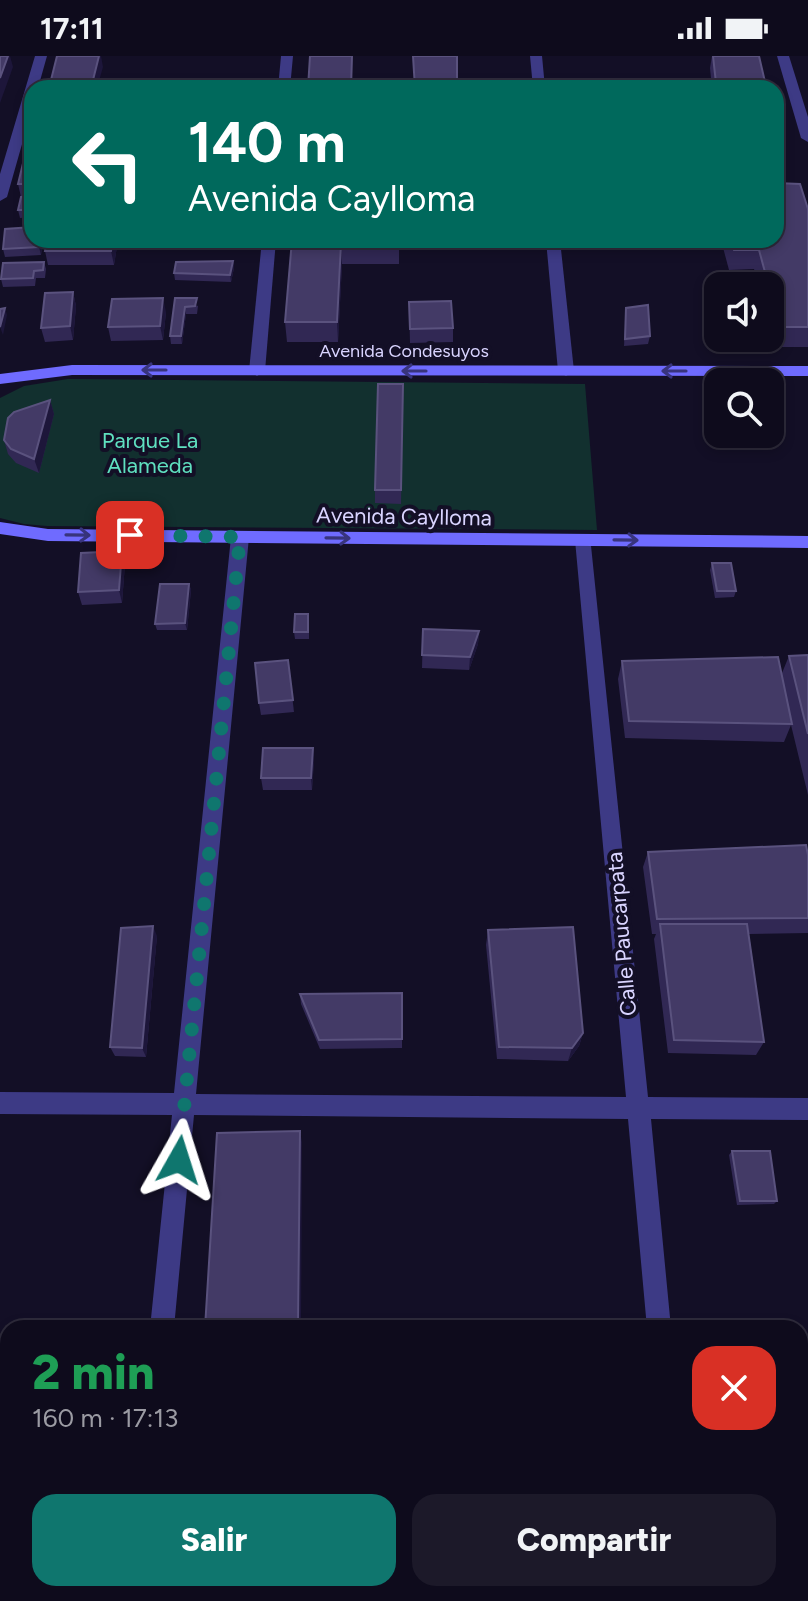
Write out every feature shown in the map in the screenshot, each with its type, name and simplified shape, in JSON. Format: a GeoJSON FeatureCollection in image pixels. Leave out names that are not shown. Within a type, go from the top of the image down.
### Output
{"type":"FeatureCollection","features":[{"type":"Feature","properties":{"kind":"main road","name":"Avenida Condesuyos"},"geometry":{"type":"LineString","coordinates":[[0,379],[72,370],[808,371]]}},
{"type":"Feature","properties":{"kind":"main road","name":"Avenida Caylloma"},"geometry":{"type":"LineString","coordinates":[[0,528],[48,535],[808,542]]}},
{"type":"Feature","properties":{"kind":"street"},"geometry":{"type":"LineString","coordinates":[[34,80],[41,56]]}},
{"type":"Feature","properties":{"kind":"street"},"geometry":{"type":"LineString","coordinates":[[285,80],[287,56]]}},
{"type":"Feature","properties":{"kind":"street"},"geometry":{"type":"LineString","coordinates":[[536,56],[538,80]]}},
{"type":"Feature","properties":{"kind":"street"},"geometry":{"type":"LineString","coordinates":[[783,56],[808,138]]}},
{"type":"Feature","properties":{"kind":"street"},"geometry":{"type":"LineString","coordinates":[[0,197],[24,114]]}},
{"type":"Feature","properties":{"kind":"street"},"geometry":{"type":"LineString","coordinates":[[257,371],[268,248]]}},
{"type":"Feature","properties":{"kind":"street"},"geometry":{"type":"LineString","coordinates":[[554,248],[566,371]]}},
{"type":"Feature","properties":{"kind":"street"},"geometry":{"type":"LineString","coordinates":[[163,1320],[240,537]]}},
{"type":"Feature","properties":{"kind":"street","name":"Calle Paucarpata"},"geometry":{"type":"LineString","coordinates":[[584,540],[658,1320]]}},
{"type":"Feature","properties":{"kind":"street"},"geometry":{"type":"LineString","coordinates":[[0,1103],[808,1109]]}},
{"type":"Feature","properties":{"kind":"green space","name":"Parque La Alameda"},"geometry":{"type":"Polygon","coordinates":[[[68,379],[585,384],[597,530],[47,526],[0,518],[0,398],[24,386],[68,379]]]}},
{"type":"Feature","properties":{"kind":"building"},"geometry":{"type":"Polygon","coordinates":[[[0,56],[8,56],[0,78],[0,56]]]}},
{"type":"Feature","properties":{"kind":"building"},"geometry":{"type":"Polygon","coordinates":[[[57,56],[99,56],[93,80],[51,80],[57,56]]]}},
{"type":"Feature","properties":{"kind":"building"},"geometry":{"type":"Polygon","coordinates":[[[310,56],[352,56],[351,80],[308,80],[310,56]]]}},
{"type":"Feature","properties":{"kind":"building"},"geometry":{"type":"Polygon","coordinates":[[[413,56],[457,56],[457,80],[414,80],[413,56]]]}},
{"type":"Feature","properties":{"kind":"building"},"geometry":{"type":"Polygon","coordinates":[[[713,56],[759,56],[765,80],[716,80],[713,56]]]}},
{"type":"Feature","properties":{"kind":"building"},"geometry":{"type":"Polygon","coordinates":[[[24,159],[24,184],[18,184],[24,159]]]}},
{"type":"Feature","properties":{"kind":"building"},"geometry":{"type":"Polygon","coordinates":[[[784,183],[800,184],[808,209],[808,327],[784,327],[784,272],[765,272],[759,250],[733,248],[784,248],[784,183]]]}},
{"type":"Feature","properties":{"kind":"building"},"geometry":{"type":"Polygon","coordinates":[[[21,197],[24,197],[24,210],[18,210],[21,197]]]}},
{"type":"Feature","properties":{"kind":"building"},"geometry":{"type":"Polygon","coordinates":[[[24,228],[24,248],[3,249],[5,229],[24,228]]]}},
{"type":"Feature","properties":{"kind":"building"},"geometry":{"type":"Polygon","coordinates":[[[46,248],[112,248],[111,251],[45,251],[46,248]]]}},
{"type":"Feature","properties":{"kind":"building"},"geometry":{"type":"Polygon","coordinates":[[[291,248],[341,248],[337,322],[285,322],[291,248]]]}},
{"type":"Feature","properties":{"kind":"building"},"geometry":{"type":"Polygon","coordinates":[[[233,261],[230,275],[174,273],[176,262],[233,261]]]}},
{"type":"Feature","properties":{"kind":"building"},"geometry":{"type":"Polygon","coordinates":[[[44,262],[43,270],[34,271],[33,278],[1,279],[3,263],[44,262]]]}},
{"type":"Feature","properties":{"kind":"building"},"geometry":{"type":"Polygon","coordinates":[[[73,292],[70,326],[41,328],[45,293],[73,292]]]}},
{"type":"Feature","properties":{"kind":"building"},"geometry":{"type":"Polygon","coordinates":[[[163,298],[160,326],[108,327],[112,299],[163,298]]]}},
{"type":"Feature","properties":{"kind":"building"},"geometry":{"type":"Polygon","coordinates":[[[175,298],[197,298],[195,306],[185,307],[181,336],[170,336],[175,298]]]}},
{"type":"Feature","properties":{"kind":"building"},"geometry":{"type":"Polygon","coordinates":[[[451,301],[453,328],[410,329],[409,302],[451,301]]]}},
{"type":"Feature","properties":{"kind":"building"},"geometry":{"type":"Polygon","coordinates":[[[648,305],[650,336],[625,339],[626,308],[648,305]]]}},
{"type":"Feature","properties":{"kind":"building"},"geometry":{"type":"Polygon","coordinates":[[[5,308],[0,327],[0,309],[5,308]]]}},
{"type":"Feature","properties":{"kind":"building"},"geometry":{"type":"Polygon","coordinates":[[[378,384],[403,384],[401,490],[375,490],[378,384]]]}},
{"type":"Feature","properties":{"kind":"building"},"geometry":{"type":"Polygon","coordinates":[[[50,400],[34,459],[11,449],[4,440],[8,418],[14,412],[50,400]]]}},
{"type":"Feature","properties":{"kind":"building"},"geometry":{"type":"Polygon","coordinates":[[[122,551],[119,590],[78,592],[81,553],[122,551]]]}},
{"type":"Feature","properties":{"kind":"building"},"geometry":{"type":"Polygon","coordinates":[[[712,563],[731,563],[736,591],[717,591],[712,563]]]}},
{"type":"Feature","properties":{"kind":"building"},"geometry":{"type":"Polygon","coordinates":[[[160,584],[189,584],[185,623],[155,624],[160,584]]]}},
{"type":"Feature","properties":{"kind":"building"},"geometry":{"type":"Polygon","coordinates":[[[295,614],[308,614],[308,632],[294,632],[295,614]]]}},
{"type":"Feature","properties":{"kind":"building"},"geometry":{"type":"Polygon","coordinates":[[[423,629],[479,631],[470,657],[422,655],[423,629]]]}},
{"type":"Feature","properties":{"kind":"building"},"geometry":{"type":"Polygon","coordinates":[[[808,655],[808,734],[789,656],[808,655]]]}},
{"type":"Feature","properties":{"kind":"building"},"geometry":{"type":"Polygon","coordinates":[[[778,657],[792,724],[629,721],[622,661],[778,657]]]}},
{"type":"Feature","properties":{"kind":"building"},"geometry":{"type":"Polygon","coordinates":[[[288,660],[293,700],[259,703],[255,663],[288,660]]]}},
{"type":"Feature","properties":{"kind":"building"},"geometry":{"type":"Polygon","coordinates":[[[263,748],[313,748],[311,778],[261,778],[263,748]]]}},
{"type":"Feature","properties":{"kind":"building"},"geometry":{"type":"Polygon","coordinates":[[[806,845],[808,918],[657,919],[648,852],[806,845]]]}},
{"type":"Feature","properties":{"kind":"building"},"geometry":{"type":"Polygon","coordinates":[[[660,924],[747,924],[764,1042],[674,1040],[660,924]]]}},
{"type":"Feature","properties":{"kind":"building"},"geometry":{"type":"Polygon","coordinates":[[[153,926],[142,1048],[110,1047],[121,928],[153,926]]]}},
{"type":"Feature","properties":{"kind":"building"},"geometry":{"type":"Polygon","coordinates":[[[573,927],[583,1033],[572,1048],[499,1047],[488,930],[573,927]]]}},
{"type":"Feature","properties":{"kind":"building"},"geometry":{"type":"Polygon","coordinates":[[[402,993],[402,1039],[319,1040],[300,994],[402,993]]]}},
{"type":"Feature","properties":{"kind":"building"},"geometry":{"type":"Polygon","coordinates":[[[300,1131],[298,1320],[205,1320],[217,1133],[300,1131]]]}},
{"type":"Feature","properties":{"kind":"building"},"geometry":{"type":"Polygon","coordinates":[[[732,1151],[770,1151],[777,1201],[740,1201],[732,1151]]]}},
{"type":"Feature","properties":{"kind":"route"},"geometry":{"type":"LineString","coordinates":[[130,535],[240,537],[179,1160]]}}]}
